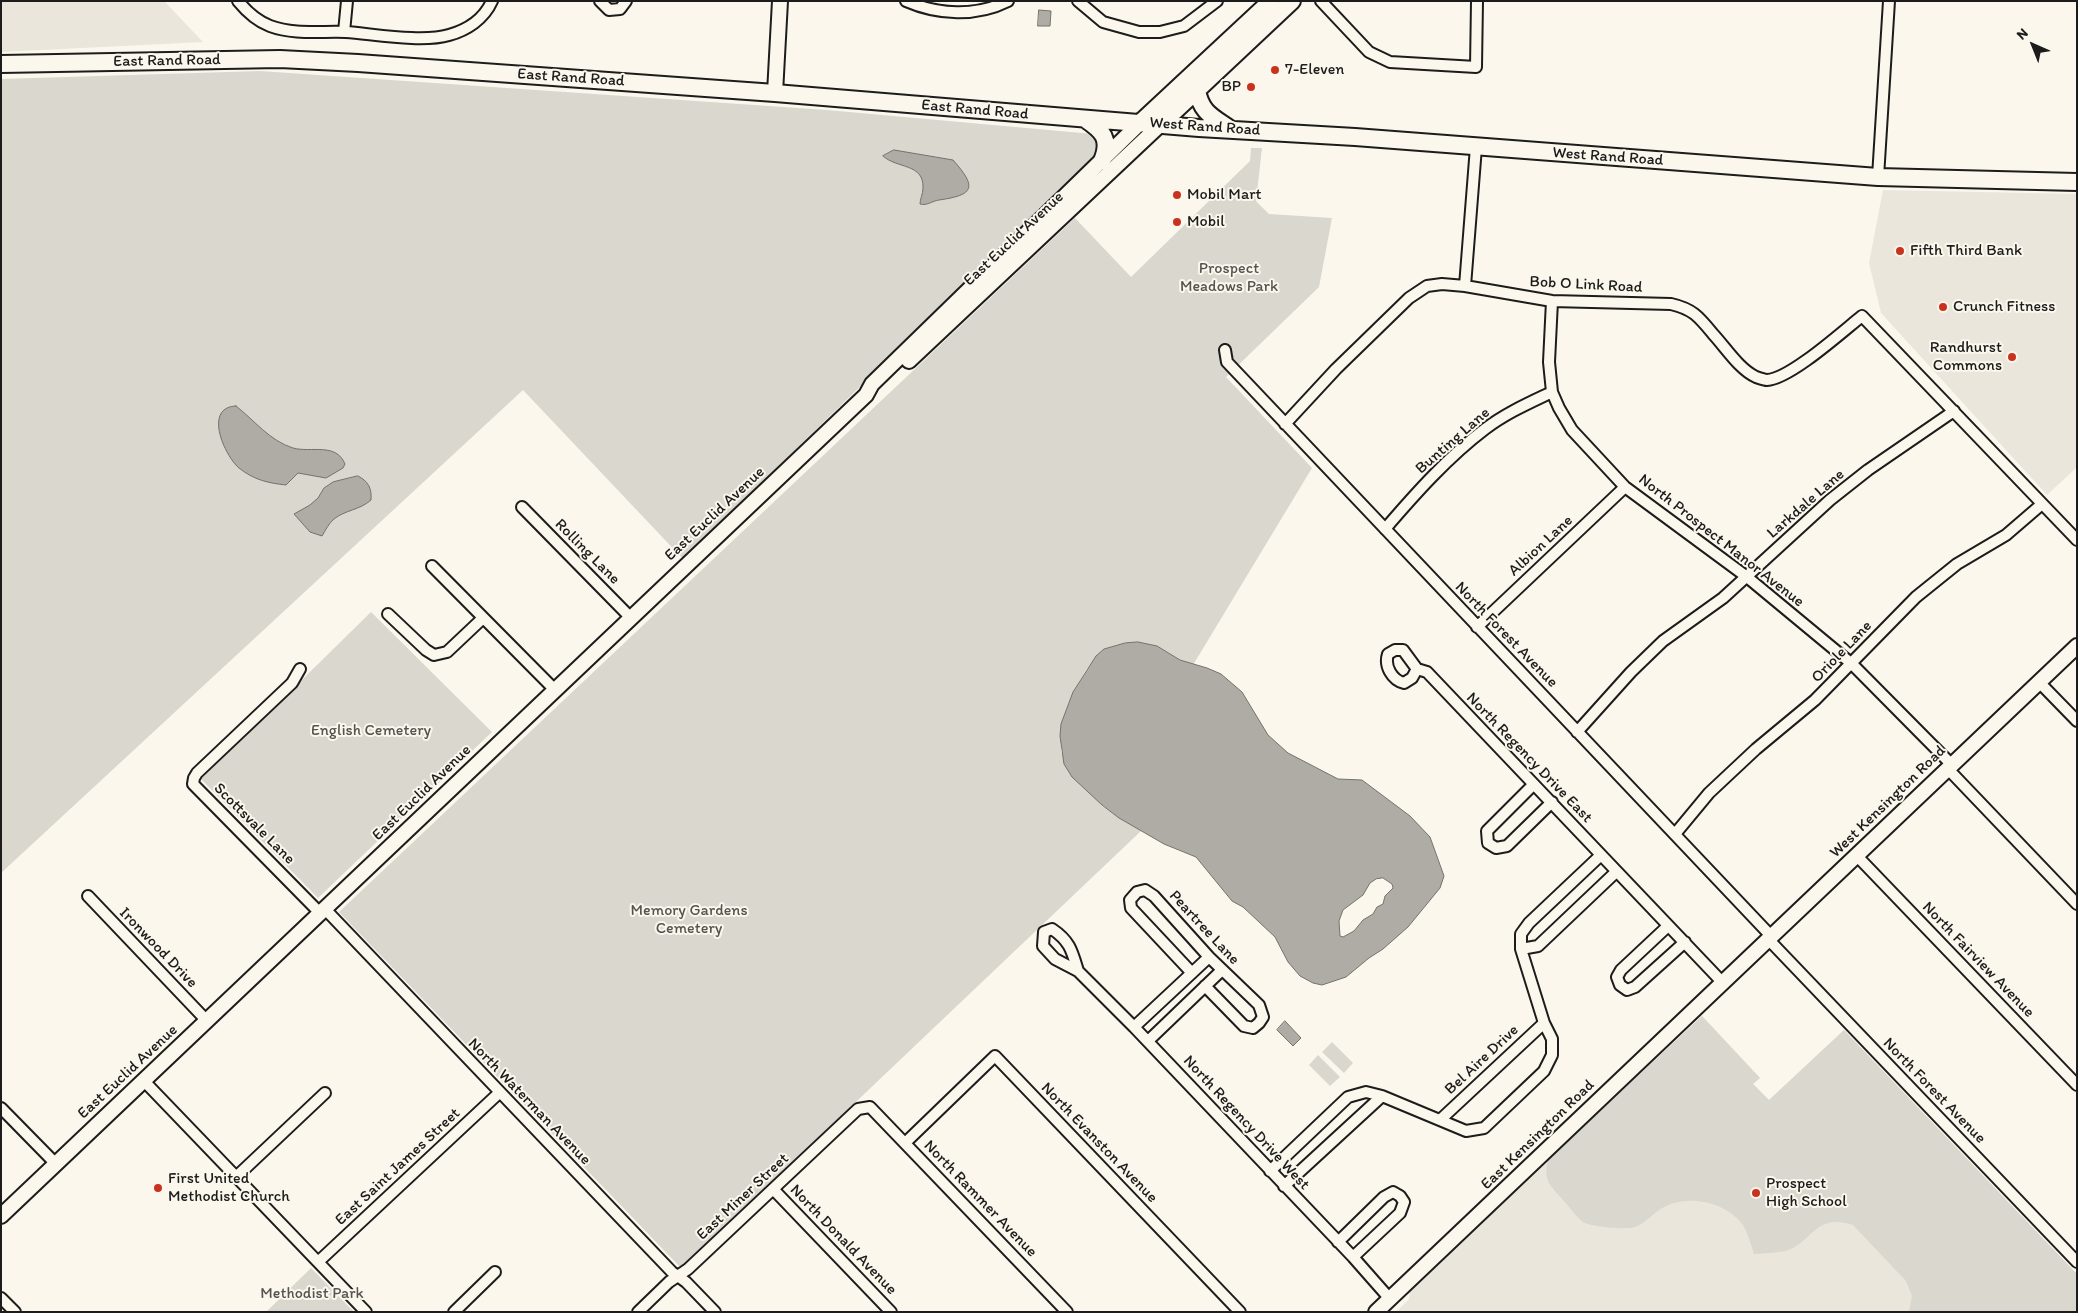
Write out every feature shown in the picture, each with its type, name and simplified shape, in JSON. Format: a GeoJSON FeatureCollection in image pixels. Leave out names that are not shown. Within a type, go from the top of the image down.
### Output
{"type":"FeatureCollection","features":[{"type":"Feature","properties":{"kind":"main road"},"geometry":{"type":"LineString","coordinates":[[775,93],[780,1]]}},
{"type":"Feature","properties":{"kind":"main road"},"geometry":{"type":"LineString","coordinates":[[1162,124],[1292,1]]}},
{"type":"Feature","properties":{"kind":"main road"},"geometry":{"type":"LineString","coordinates":[[1141,122],[1269,2]]}},
{"type":"Feature","properties":{"kind":"main road","name":"East Rand Road"},"geometry":{"type":"LineString","coordinates":[[1,64],[280,59],[775,93],[1141,122]]}},
{"type":"Feature","properties":{"kind":"main road"},"geometry":{"type":"LineString","coordinates":[[1197,90],[1199,99],[1206,112],[1230,129]]}},
{"type":"Feature","properties":{"kind":"main road"},"geometry":{"type":"LineString","coordinates":[[1085,118],[1103,134],[1106,150],[1102,161]]}},
{"type":"Feature","properties":{"kind":"main road","name":"West Rand Road"},"geometry":{"type":"LineString","coordinates":[[1141,122],[1878,177],[2077,182]]}},
{"type":"Feature","properties":{"kind":"main road","name":"East Euclid Avenue"},"geometry":{"type":"LineString","coordinates":[[1,1216],[866,395],[872,384],[1141,122]]}},
{"type":"Feature","properties":{"kind":"main road","name":"East Euclid Avenue"},"geometry":{"type":"LineString","coordinates":[[866,395],[876,393],[1162,124]]}},
{"type":"Feature","properties":{"kind":"main road","name":"West Kensington Road"},"geometry":{"type":"LineString","coordinates":[[1723,984],[2077,646]]}},
{"type":"Feature","properties":{"kind":"main road","name":"East Kensington Road"},"geometry":{"type":"LineString","coordinates":[[1376,1312],[1723,984]]}},
{"type":"Feature","properties":{"kind":"street"},"geometry":{"type":"LineString","coordinates":[[238,1],[248,14],[270,26],[290,31],[344,32],[418,38],[448,36],[473,25],[489,9],[492,1]]}},
{"type":"Feature","properties":{"kind":"street"},"geometry":{"type":"LineString","coordinates":[[344,32],[347,1]]}},
{"type":"Feature","properties":{"kind":"street"},"geometry":{"type":"LineString","coordinates":[[600,1],[609,10],[620,9],[626,1]]}},
{"type":"Feature","properties":{"kind":"street"},"geometry":{"type":"LineString","coordinates":[[906,1],[940,11],[969,13],[1008,1]]}},
{"type":"Feature","properties":{"kind":"street"},"geometry":{"type":"LineString","coordinates":[[1078,1],[1103,22],[1140,32],[1160,32],[1184,26],[1217,1]]}},
{"type":"Feature","properties":{"kind":"street"},"geometry":{"type":"LineString","coordinates":[[1321,1],[1369,52],[1390,62],[1476,67],[1477,1]]}},
{"type":"Feature","properties":{"kind":"street"},"geometry":{"type":"LineString","coordinates":[[1878,177],[1889,1]]}},
{"type":"Feature","properties":{"kind":"street"},"geometry":{"type":"LineString","coordinates":[[1465,286],[1476,147]]}},
{"type":"Feature","properties":{"kind":"street","name":"Bob O Link Road"},"geometry":{"type":"LineString","coordinates":[[1285,424],[1336,369],[1409,298],[1427,286],[1442,284],[1465,286],[1552,301],[1671,304],[1687,307],[1704,323],[1743,368],[1756,377],[1767,380],[1787,373],[1862,316],[1954,411]]}},
{"type":"Feature","properties":{"kind":"street","name":"North Prospect Manor Avenue"},"geometry":{"type":"LineString","coordinates":[[1552,301],[1549,362],[1552,392],[1572,430],[1626,487],[1746,577],[1852,664],[2077,904]]}},
{"type":"Feature","properties":{"kind":"street","name":"North Forest Avenue"},"geometry":{"type":"LineString","coordinates":[[1225,350],[1227,362],[2077,1262]]}},
{"type":"Feature","properties":{"kind":"street","name":"Bunting Lane"},"geometry":{"type":"LineString","coordinates":[[1384,529],[1418,492],[1485,429],[1514,410],[1552,392]]}},
{"type":"Feature","properties":{"kind":"street"},"geometry":{"type":"LineString","coordinates":[[1954,411],[2077,540]]}},
{"type":"Feature","properties":{"kind":"street","name":"Larkdale Lane"},"geometry":{"type":"LineString","coordinates":[[1578,732],[1631,672],[1663,641],[1723,598],[1853,482],[1954,411]]}},
{"type":"Feature","properties":{"kind":"street","name":"Albion Lane"},"geometry":{"type":"LineString","coordinates":[[1478,627],[1626,487]]}},
{"type":"Feature","properties":{"kind":"street","name":"Oriole Lane"},"geometry":{"type":"LineString","coordinates":[[1674,834],[1709,793],[1756,749],[1815,700],[1916,597],[1957,564],[2006,535],[2042,504]]}},
{"type":"Feature","properties":{"kind":"street","name":"Rolling Lane"},"geometry":{"type":"LineString","coordinates":[[522,507],[631,618]]}},
{"type":"Feature","properties":{"kind":"street"},"geometry":{"type":"LineString","coordinates":[[432,566],[556,690]]}},
{"type":"Feature","properties":{"kind":"street"},"geometry":{"type":"LineString","coordinates":[[388,614],[426,650],[434,655],[447,652],[484,618]]}},
{"type":"Feature","properties":{"kind":"street","name":"Scottsvale Lane"},"geometry":{"type":"LineString","coordinates":[[300,669],[292,683],[197,773],[193,784],[322,911]]}},
{"type":"Feature","properties":{"kind":"street","name":"North Regency Drive East"},"geometry":{"type":"LineString","coordinates":[[1417,669],[1427,672],[1723,984]]}},
{"type":"Feature","properties":{"kind":"street"},"geometry":{"type":"LineString","coordinates":[[2039,682],[2077,721]]}},
{"type":"Feature","properties":{"kind":"street"},"geometry":{"type":"LineString","coordinates":[[1533,785],[1487,831],[1488,843],[1496,848],[1507,846],[1552,802]]}},
{"type":"Feature","properties":{"kind":"street"},"geometry":{"type":"LineString","coordinates":[[1600,855],[1529,922],[1521,934],[1521,949],[1538,946],[1616,872]]}},
{"type":"Feature","properties":{"kind":"street","name":"North Fairview Avenue"},"geometry":{"type":"LineString","coordinates":[[1857,856],[2077,1085]]}},
{"type":"Feature","properties":{"kind":"street","name":"Peartree Lane"},"geometry":{"type":"LineString","coordinates":[[1192,973],[1130,908],[1130,900],[1137,892],[1145,890],[1154,896],[1209,957],[1259,1005],[1263,1017],[1260,1023],[1253,1028],[1244,1026],[1205,986]]}},
{"type":"Feature","properties":{"kind":"street","name":"Ironwood Drive"},"geometry":{"type":"LineString","coordinates":[[88,896],[207,1021]]}},
{"type":"Feature","properties":{"kind":"street","name":"North Waterman Avenue"},"geometry":{"type":"LineString","coordinates":[[322,911],[715,1312]]}},
{"type":"Feature","properties":{"kind":"street"},"geometry":{"type":"LineString","coordinates":[[1668,926],[1621,970],[1617,977],[1620,986],[1627,990],[1635,987],[1685,942]]}},
{"type":"Feature","properties":{"kind":"street","name":"Bel Aire Drive"},"geometry":{"type":"LineString","coordinates":[[1270,1171],[1348,1097],[1366,1092],[1382,1096],[1466,1131],[1484,1128],[1544,1071],[1552,1055],[1552,1039],[1544,1023],[1521,949]]}},
{"type":"Feature","properties":{"kind":"street"},"geometry":{"type":"LineString","coordinates":[[1134,1027],[1209,957]]}},
{"type":"Feature","properties":{"kind":"street"},"geometry":{"type":"LineString","coordinates":[[1148,1041],[1222,970]]}},
{"type":"Feature","properties":{"kind":"street","name":"North Regency Drive West"},"geometry":{"type":"LineString","coordinates":[[1078,971],[1148,1041],[1353,1257],[1390,1299]]}},
{"type":"Feature","properties":{"kind":"street","name":"Bel Aire Drive"},"geometry":{"type":"LineString","coordinates":[[1440,1120],[1544,1023]]}},
{"type":"Feature","properties":{"kind":"street","name":"North Evanston Avenue"},"geometry":{"type":"LineString","coordinates":[[905,1143],[995,1056],[1240,1312]]}},
{"type":"Feature","properties":{"kind":"street"},"geometry":{"type":"LineString","coordinates":[[144,1081],[366,1312]]}},
{"type":"Feature","properties":{"kind":"street"},"geometry":{"type":"LineString","coordinates":[[236,1177],[325,1093]]}},
{"type":"Feature","properties":{"kind":"street","name":"East Saint James Street"},"geometry":{"type":"LineString","coordinates":[[318,1262],[499,1093]]}},
{"type":"Feature","properties":{"kind":"street"},"geometry":{"type":"LineString","coordinates":[[1284,1186],[1382,1096]]}},
{"type":"Feature","properties":{"kind":"street","name":"North Rammer Avenue"},"geometry":{"type":"LineString","coordinates":[[870,1107],[1067,1312]]}},
{"type":"Feature","properties":{"kind":"street","name":"East Miner Street"},"geometry":{"type":"LineString","coordinates":[[638,1312],[669,1282],[688,1269],[858,1109],[870,1107]]}},
{"type":"Feature","properties":{"kind":"street"},"geometry":{"type":"LineString","coordinates":[[1,1108],[56,1164]]}},
{"type":"Feature","properties":{"kind":"street","name":"North Donald Avenue"},"geometry":{"type":"LineString","coordinates":[[773,1189],[891,1312]]}},
{"type":"Feature","properties":{"kind":"street"},"geometry":{"type":"LineString","coordinates":[[1338,1242],[1384,1197],[1393,1192],[1400,1196],[1404,1202],[1400,1213],[1353,1257]]}},
{"type":"Feature","properties":{"kind":"street"},"geometry":{"type":"LineString","coordinates":[[454,1312],[495,1272]]}},
{"type":"Feature","properties":{"kind":"street"},"geometry":{"type":"LineString","coordinates":[[1,1298],[15,1312]]}},
{"type":"Feature","properties":{"kind":"shaded area"},"geometry":{"type":"Polygon","coordinates":[[[1,1],[164,1],[203,42],[1,52],[1,1]]]}},
{"type":"Feature","properties":{"kind":"shaded area"},"geometry":{"type":"Polygon","coordinates":[[[1039,10],[1051,11],[1050,26],[1038,26],[1039,10]]]}},
{"type":"Feature","properties":{"kind":"shaded area"},"geometry":{"type":"Polygon","coordinates":[[[894,150],[953,160],[966,177],[969,188],[966,192],[951,198],[920,204],[923,188],[919,174],[883,156],[894,150]]]}},
{"type":"Feature","properties":{"kind":"shaded area","name":"Randhurst Commons"},"geometry":{"type":"Polygon","coordinates":[[[1883,190],[2077,194],[2077,467],[2047,495],[1881,313],[1869,263],[1883,190]]]}},
{"type":"Feature","properties":{"kind":"shaded area"},"geometry":{"type":"Polygon","coordinates":[[[236,406],[270,435],[285,445],[293,448],[336,453],[345,464],[343,468],[326,478],[298,473],[286,485],[267,482],[250,475],[233,462],[220,433],[218,423],[220,414],[226,408],[236,406]]]}},
{"type":"Feature","properties":{"kind":"shaded area"},"geometry":{"type":"Polygon","coordinates":[[[358,476],[369,485],[371,500],[334,519],[322,536],[310,532],[294,514],[310,505],[318,498],[324,488],[333,482],[358,476]]]}},
{"type":"Feature","properties":{"kind":"shaded area"},"geometry":{"type":"Polygon","coordinates":[[[1138,642],[1157,646],[1180,660],[1221,674],[1242,692],[1268,735],[1288,753],[1338,779],[1362,780],[1410,816],[1430,837],[1444,876],[1440,888],[1408,927],[1346,977],[1322,985],[1313,983],[1300,976],[1288,962],[1275,937],[1243,907],[1232,901],[1196,857],[1164,844],[1119,818],[1072,777],[1064,764],[1060,736],[1061,724],[1073,692],[1096,656],[1104,649],[1125,643],[1138,642]],[[1383,878],[1376,879],[1370,883],[1363,895],[1343,910],[1339,921],[1340,936],[1343,937],[1354,931],[1363,920],[1373,914],[1377,907],[1383,904],[1385,896],[1393,888],[1392,884],[1383,878]]]}},
{"type":"Feature","properties":{"kind":"shaded area","name":"Prospect High School"},"geometry":{"type":"Polygon","coordinates":[[[1702,1016],[1760,1078],[1753,1084],[1769,1100],[1844,1030],[2077,1274],[2077,1312],[1396,1312],[1409,1299],[1410,1289],[1702,1016]]]}},
{"type":"Feature","properties":{"kind":"shaded area"},"geometry":{"type":"Polygon","coordinates":[[[1285,1021],[1301,1038],[1293,1046],[1277,1030],[1285,1021]]]}},
{"type":"Feature","properties":{"kind":"green space"},"geometry":{"type":"Polygon","coordinates":[[[260,71],[827,110],[1093,134],[1099,144],[1100,153],[683,559],[523,390],[1,873],[1,79],[260,71]]]}},
{"type":"Feature","properties":{"kind":"green space","name":"Memory Gardens Cemetery"},"geometry":{"type":"Polygon","coordinates":[[[1251,148],[1262,148],[1256,201],[1269,214],[1332,218],[1319,287],[1226,377],[1312,468],[1193,665],[1180,660],[1157,646],[1125,643],[1104,649],[1086,670],[1073,692],[1061,724],[1061,752],[1102,806],[1141,831],[681,1268],[339,912],[1075,218],[1131,277],[1250,161],[1251,148]]]}},
{"type":"Feature","properties":{"kind":"green space","name":"English Cemetery"},"geometry":{"type":"Polygon","coordinates":[[[371,612],[492,732],[318,898],[201,779],[371,612]]]}},
{"type":"Feature","properties":{"kind":"green space","name":"Prospect High School"},"geometry":{"type":"Polygon","coordinates":[[[1702,1016],[1760,1078],[1753,1084],[1769,1100],[1844,1030],[2077,1274],[2077,1312],[1909,1312],[1912,1296],[1906,1281],[1853,1225],[1840,1222],[1821,1226],[1802,1242],[1785,1251],[1754,1254],[1745,1228],[1736,1217],[1717,1206],[1696,1201],[1684,1201],[1664,1207],[1639,1225],[1631,1228],[1601,1227],[1583,1222],[1549,1182],[1546,1173],[1548,1160],[1702,1016]]]}},
{"type":"Feature","properties":{"kind":"green space"},"geometry":{"type":"Polygon","coordinates":[[[1332,1042],[1353,1063],[1344,1073],[1322,1052],[1332,1042]]]}},
{"type":"Feature","properties":{"kind":"green space"},"geometry":{"type":"Polygon","coordinates":[[[1318,1055],[1340,1077],[1330,1086],[1309,1065],[1318,1055]]]}},
{"type":"Feature","properties":{"kind":"green space","name":"Methodist Park"},"geometry":{"type":"Polygon","coordinates":[[[311,1268],[354,1312],[266,1312],[311,1268]]]}},
{"type":"Feature","properties":{"kind":"place","name":"7-Eleven"},"geometry":{"type":"Point","coordinates":[1275,70]}},
{"type":"Feature","properties":{"kind":"place","name":"BP"},"geometry":{"type":"Point","coordinates":[1251,87]}},
{"type":"Feature","properties":{"kind":"place","name":"Mobil Mart"},"geometry":{"type":"Point","coordinates":[1177,195]}},
{"type":"Feature","properties":{"kind":"place","name":"Mobil"},"geometry":{"type":"Point","coordinates":[1177,222]}},
{"type":"Feature","properties":{"kind":"place","name":"Fifth Third Bank"},"geometry":{"type":"Point","coordinates":[1900,251]}},
{"type":"Feature","properties":{"kind":"place","name":"Crunch Fitness"},"geometry":{"type":"Point","coordinates":[1943,307]}},
{"type":"Feature","properties":{"kind":"place","name":"Randhurst Commons"},"geometry":{"type":"Point","coordinates":[2012,357]}},
{"type":"Feature","properties":{"kind":"place","name":"First United Methodist Church"},"geometry":{"type":"Point","coordinates":[158,1188]}},
{"type":"Feature","properties":{"kind":"place","name":"Prospect High School"},"geometry":{"type":"Point","coordinates":[1756,1193]}},
{"type":"Feature","properties":{"kind":"park label","name":"Prospect Meadows Park"},"geometry":{"type":"Point","coordinates":[1229,278]}}]}
